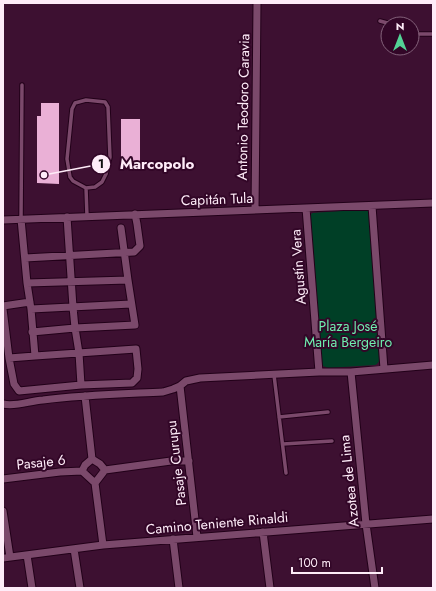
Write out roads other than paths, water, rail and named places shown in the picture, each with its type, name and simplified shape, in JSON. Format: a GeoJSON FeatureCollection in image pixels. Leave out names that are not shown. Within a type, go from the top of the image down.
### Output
{"type":"FeatureCollection","features":[{"type":"Feature","properties":{"kind":"street","name":"Antonio Teodoro Caravia"},"geometry":{"type":"LineString","coordinates":[[255,210],[257,3]]}},
{"type":"Feature","properties":{"kind":"street","name":"Capitán Tula"},"geometry":{"type":"LineString","coordinates":[[3,220],[433,203]]}},
{"type":"Feature","properties":{"kind":"street"},"geometry":{"type":"LineString","coordinates":[[372,206],[384,369]]}},
{"type":"Feature","properties":{"kind":"street","name":"Agustín Vera"},"geometry":{"type":"LineString","coordinates":[[306,208],[319,372]]}},
{"type":"Feature","properties":{"kind":"street"},"geometry":{"type":"LineString","coordinates":[[25,258],[134,252],[140,246],[138,224],[135,214]]}},
{"type":"Feature","properties":{"kind":"street"},"geometry":{"type":"LineString","coordinates":[[67,217],[73,307],[79,353],[81,385]]}},
{"type":"Feature","properties":{"kind":"street"},"geometry":{"type":"LineString","coordinates":[[21,219],[27,283],[31,306],[34,356]]}},
{"type":"Feature","properties":{"kind":"street"},"geometry":{"type":"LineString","coordinates":[[32,332],[135,325],[121,228]]}},
{"type":"Feature","properties":{"kind":"street"},"geometry":{"type":"LineString","coordinates":[[27,283],[128,280]]}},
{"type":"Feature","properties":{"kind":"street"},"geometry":{"type":"LineString","coordinates":[[3,306],[73,307],[131,304]]}},
{"type":"Feature","properties":{"kind":"street"},"geometry":{"type":"LineString","coordinates":[[3,309],[9,358],[14,384],[19,391],[81,385],[132,383],[137,378],[138,369],[136,349],[9,358]]}},
{"type":"Feature","properties":{"kind":"street"},"geometry":{"type":"LineString","coordinates":[[3,404],[13,405],[41,400],[85,396],[163,392],[174,389],[186,381],[200,378],[319,372],[351,372],[433,364]]}},
{"type":"Feature","properties":{"kind":"street","name":"Azotea de Lima"},"geometry":{"type":"LineString","coordinates":[[351,372],[366,524],[376,588]]}},
{"type":"Feature","properties":{"kind":"street","name":"Pasaje Curupu"},"geometry":{"type":"LineString","coordinates":[[180,386],[197,537]]}},
{"type":"Feature","properties":{"kind":"street"},"geometry":{"type":"LineString","coordinates":[[85,396],[92,459],[100,464],[105,470]]}},
{"type":"Feature","properties":{"kind":"street","name":"Pasaje 6"},"geometry":{"type":"LineString","coordinates":[[82,471],[85,465],[92,459]]}},
{"type":"Feature","properties":{"kind":"street"},"geometry":{"type":"LineString","coordinates":[[103,545],[95,483],[105,470],[171,461],[189,461]]}},
{"type":"Feature","properties":{"kind":"street","name":"Pasaje 6"},"geometry":{"type":"LineString","coordinates":[[3,479],[60,472],[82,471],[95,483]]}},
{"type":"Feature","properties":{"kind":"street"},"geometry":{"type":"LineString","coordinates":[[3,511],[6,558]]}},
{"type":"Feature","properties":{"kind":"street","name":"Camino Teniente Rinaldi"},"geometry":{"type":"LineString","coordinates":[[6,558],[103,545],[433,519]]}},
{"type":"Feature","properties":{"kind":"street"},"geometry":{"type":"LineString","coordinates":[[263,532],[270,588]]}},
{"type":"Feature","properties":{"kind":"street"},"geometry":{"type":"LineString","coordinates":[[173,539],[179,588]]}},
{"type":"Feature","properties":{"kind":"street"},"geometry":{"type":"LineString","coordinates":[[74,549],[80,588]]}},
{"type":"Feature","properties":{"kind":"street"},"geometry":{"type":"LineString","coordinates":[[27,555],[32,588]]}},
{"type":"Feature","properties":{"kind":"lane"},"geometry":{"type":"LineString","coordinates":[[420,34],[433,34]]}},
{"type":"Feature","properties":{"kind":"lane"},"geometry":{"type":"LineString","coordinates":[[21,219],[22,85]]}},
{"type":"Feature","properties":{"kind":"lane"},"geometry":{"type":"LineString","coordinates":[[86,100],[105,102],[108,107],[110,157],[106,174],[102,182],[95,186],[86,188],[73,181],[70,177],[67,159],[72,109],[75,103],[86,100]]}},
{"type":"Feature","properties":{"kind":"lane"},"geometry":{"type":"LineString","coordinates":[[86,188],[87,216]]}},
{"type":"Feature","properties":{"kind":"lane"},"geometry":{"type":"LineString","coordinates":[[274,375],[286,473]]}},
{"type":"Feature","properties":{"kind":"lane"},"geometry":{"type":"LineString","coordinates":[[279,417],[328,412]]}},
{"type":"Feature","properties":{"kind":"lane"},"geometry":{"type":"LineString","coordinates":[[283,444],[332,441]]}},
{"type":"Feature","properties":{"kind":"place","name":"Marcopolo"},"geometry":{"type":"Point","coordinates":[44,175]}},
{"type":"Feature","properties":{"kind":"park label","name":"Plaza José María Bergeiro"},"geometry":{"type":"Point","coordinates":[348,334]}}]}
